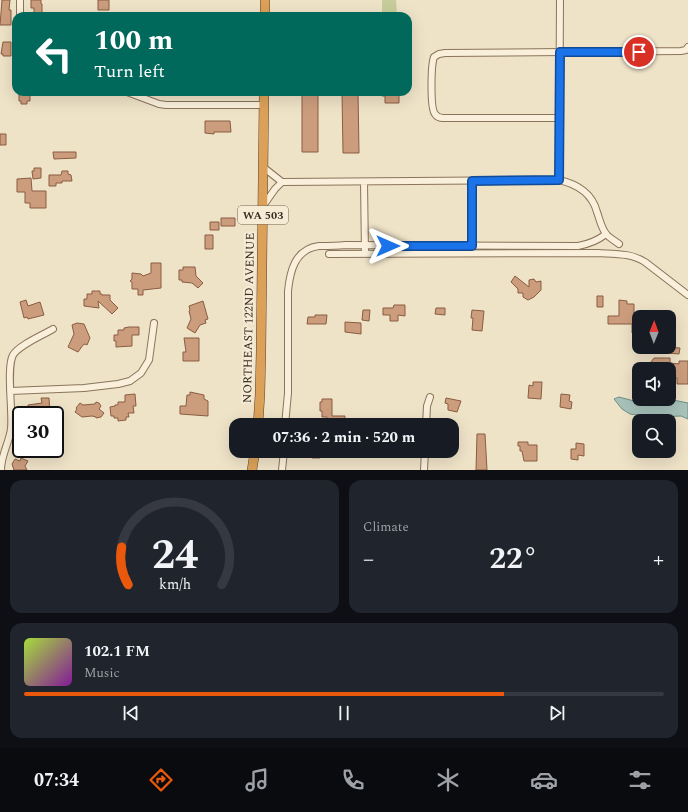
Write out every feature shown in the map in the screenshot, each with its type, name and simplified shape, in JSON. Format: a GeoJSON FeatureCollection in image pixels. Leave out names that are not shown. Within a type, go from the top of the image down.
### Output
{"type":"FeatureCollection","features":[{"type":"Feature","properties":{"kind":"highway"},"geometry":{"type":"LineString","coordinates":[[265,0],[265,12]]}},
{"type":"Feature","properties":{"kind":"highway","name":"NORTHEAST 122ND AVENUE"},"geometry":{"type":"LineString","coordinates":[[258,418],[264,96]]}},
{"type":"Feature","properties":{"kind":"highway"},"geometry":{"type":"LineString","coordinates":[[252,470],[254,458]]}},
{"type":"Feature","properties":{"kind":"street"},"geometry":{"type":"LineString","coordinates":[[20,0],[20,12]]}},
{"type":"Feature","properties":{"kind":"street"},"geometry":{"type":"LineString","coordinates":[[559,180],[560,0]]}},
{"type":"Feature","properties":{"kind":"street"},"geometry":{"type":"LineString","coordinates":[[559,118],[438,117],[435,115],[432,108],[432,67],[434,57],[445,53],[681,52],[687,48]]}},
{"type":"Feature","properties":{"kind":"street"},"geometry":{"type":"LineString","coordinates":[[138,96],[166,105],[264,105]]}},
{"type":"Feature","properties":{"kind":"street"},"geometry":{"type":"LineString","coordinates":[[263,167],[282,182],[559,180],[574,184],[586,192],[594,205],[606,234],[619,244]]}},
{"type":"Feature","properties":{"kind":"street"},"geometry":{"type":"LineString","coordinates":[[472,181],[472,246]]}},
{"type":"Feature","properties":{"kind":"street"},"geometry":{"type":"LineString","coordinates":[[263,207],[275,189],[282,182]]}},
{"type":"Feature","properties":{"kind":"street"},"geometry":{"type":"LineString","coordinates":[[364,182],[364,254]]}},
{"type":"Feature","properties":{"kind":"street"},"geometry":{"type":"LineString","coordinates":[[286,418],[288,393],[289,275],[297,259],[304,252],[318,246],[578,246],[599,240],[606,234]]}},
{"type":"Feature","properties":{"kind":"street"},"geometry":{"type":"LineString","coordinates":[[329,254],[598,253],[628,255],[639,258],[688,295]]}},
{"type":"Feature","properties":{"kind":"street"},"geometry":{"type":"LineString","coordinates":[[10,390],[106,386],[136,378],[149,360],[154,323]]}},
{"type":"Feature","properties":{"kind":"street"},"geometry":{"type":"LineString","coordinates":[[1,470],[2,458],[11,428],[10,369],[12,356],[21,348],[53,329]]}},
{"type":"Feature","properties":{"kind":"street"},"geometry":{"type":"LineString","coordinates":[[426,418],[427,406],[430,397]]}},
{"type":"Feature","properties":{"kind":"street"},"geometry":{"type":"LineString","coordinates":[[282,470],[283,458]]}},
{"type":"Feature","properties":{"kind":"street"},"geometry":{"type":"LineString","coordinates":[[424,458],[424,470]]}},
{"type":"Feature","properties":{"kind":"green space"},"geometry":{"type":"Polygon","coordinates":[[[382,0],[396,0],[397,12],[382,12],[382,0]]]}},
{"type":"Feature","properties":{"kind":"water"},"geometry":{"type":"Polygon","coordinates":[[[619,397],[632,400],[632,406],[676,406],[676,401],[688,403],[688,419],[681,416],[676,416],[676,414],[630,414],[622,409],[614,399],[619,397]]]}},
{"type":"Feature","properties":{"kind":"building"},"geometry":{"type":"Polygon","coordinates":[[[2,0],[10,0],[9,10],[11,10],[11,25],[0,25],[2,0]]]}},
{"type":"Feature","properties":{"kind":"building"},"geometry":{"type":"Polygon","coordinates":[[[31,0],[41,0],[42,12],[34,12],[34,8],[31,8],[31,0]]]}},
{"type":"Feature","properties":{"kind":"building"},"geometry":{"type":"Polygon","coordinates":[[[98,0],[109,0],[109,10],[98,10],[98,0]]]}},
{"type":"Feature","properties":{"kind":"building"},"geometry":{"type":"Polygon","coordinates":[[[3,42],[11,42],[11,56],[3,56],[3,54],[1,54],[3,42]]]}},
{"type":"Feature","properties":{"kind":"building"},"geometry":{"type":"Polygon","coordinates":[[[19,96],[30,96],[30,101],[27,101],[27,104],[21,104],[21,101],[19,101],[19,96]]]}},
{"type":"Feature","properties":{"kind":"building"},"geometry":{"type":"Polygon","coordinates":[[[302,96],[318,96],[318,152],[302,152],[302,96]]]}},
{"type":"Feature","properties":{"kind":"building"},"geometry":{"type":"Polygon","coordinates":[[[342,96],[358,96],[359,153],[343,153],[342,96]]]}},
{"type":"Feature","properties":{"kind":"building"},"geometry":{"type":"Polygon","coordinates":[[[385,96],[399,96],[399,103],[385,103],[385,96]]]}},
{"type":"Feature","properties":{"kind":"building"},"geometry":{"type":"Polygon","coordinates":[[[205,121],[230,121],[231,132],[214,132],[214,134],[205,133],[205,121]]]}},
{"type":"Feature","properties":{"kind":"building"},"geometry":{"type":"Polygon","coordinates":[[[0,134],[6,134],[6,145],[0,145],[0,134]]]}},
{"type":"Feature","properties":{"kind":"building"},"geometry":{"type":"Polygon","coordinates":[[[53,152],[76,152],[76,158],[54,159],[53,152]]]}},
{"type":"Feature","properties":{"kind":"building"},"geometry":{"type":"Polygon","coordinates":[[[34,168],[41,168],[41,178],[33,179],[32,171],[34,171],[34,168]]]}},
{"type":"Feature","properties":{"kind":"building"},"geometry":{"type":"Polygon","coordinates":[[[62,171],[68,171],[68,174],[71,175],[72,181],[62,181],[62,183],[56,183],[56,186],[49,186],[49,175],[61,175],[62,171]]]}},
{"type":"Feature","properties":{"kind":"building"},"geometry":{"type":"Polygon","coordinates":[[[31,178],[32,191],[46,191],[46,208],[30,208],[30,203],[25,203],[25,192],[17,192],[17,179],[31,178]]]}},
{"type":"Feature","properties":{"kind":"building"},"geometry":{"type":"Polygon","coordinates":[[[221,218],[235,218],[235,226],[221,226],[221,218]]]}},
{"type":"Feature","properties":{"kind":"building"},"geometry":{"type":"Polygon","coordinates":[[[210,222],[219,222],[219,230],[210,230],[210,222]]]}},
{"type":"Feature","properties":{"kind":"building"},"geometry":{"type":"Polygon","coordinates":[[[205,235],[213,235],[213,249],[205,249],[205,235]]]}},
{"type":"Feature","properties":{"kind":"building"},"geometry":{"type":"Polygon","coordinates":[[[151,263],[161,263],[161,288],[143,290],[143,295],[138,295],[138,289],[132,289],[132,282],[130,281],[132,279],[132,273],[141,274],[143,276],[151,273],[151,263]]]}},
{"type":"Feature","properties":{"kind":"building"},"geometry":{"type":"Polygon","coordinates":[[[183,267],[195,267],[196,276],[203,283],[198,288],[192,283],[182,282],[182,280],[179,280],[179,270],[183,270],[183,267]]]}},
{"type":"Feature","properties":{"kind":"building"},"geometry":{"type":"Polygon","coordinates":[[[515,276],[529,287],[529,280],[534,279],[536,282],[541,281],[541,290],[534,297],[528,300],[523,297],[523,293],[518,293],[518,289],[511,282],[515,276]]]}},
{"type":"Feature","properties":{"kind":"building"},"geometry":{"type":"Polygon","coordinates":[[[92,291],[100,291],[100,294],[102,295],[110,295],[110,300],[118,308],[112,314],[98,301],[99,308],[84,306],[84,299],[87,299],[87,294],[92,294],[92,291]]]}},
{"type":"Feature","properties":{"kind":"building"},"geometry":{"type":"Polygon","coordinates":[[[597,296],[603,296],[603,307],[597,307],[597,296]]]}},
{"type":"Feature","properties":{"kind":"building"},"geometry":{"type":"Polygon","coordinates":[[[26,300],[28,306],[40,302],[44,315],[28,319],[27,317],[24,318],[20,302],[26,300]]]}},
{"type":"Feature","properties":{"kind":"building"},"geometry":{"type":"Polygon","coordinates":[[[619,300],[627,301],[627,304],[634,304],[634,310],[632,310],[632,324],[608,324],[608,316],[619,316],[619,300]]]}},
{"type":"Feature","properties":{"kind":"building"},"geometry":{"type":"Polygon","coordinates":[[[203,301],[208,319],[205,320],[206,323],[200,325],[195,333],[187,328],[191,319],[189,306],[203,301]]]}},
{"type":"Feature","properties":{"kind":"building"},"geometry":{"type":"Polygon","coordinates":[[[394,305],[405,305],[405,316],[398,315],[398,321],[390,321],[390,315],[383,315],[383,308],[393,308],[394,305]]]}},
{"type":"Feature","properties":{"kind":"building"},"geometry":{"type":"Polygon","coordinates":[[[436,308],[445,308],[445,315],[435,314],[436,308]]]}},
{"type":"Feature","properties":{"kind":"building"},"geometry":{"type":"Polygon","coordinates":[[[363,310],[370,310],[369,321],[362,320],[363,310]]]}},
{"type":"Feature","properties":{"kind":"building"},"geometry":{"type":"Polygon","coordinates":[[[472,310],[484,311],[482,331],[472,330],[472,310]]]}},
{"type":"Feature","properties":{"kind":"building"},"geometry":{"type":"Polygon","coordinates":[[[315,315],[327,315],[326,324],[307,324],[308,317],[315,317],[315,315]]]}},
{"type":"Feature","properties":{"kind":"building"},"geometry":{"type":"Polygon","coordinates":[[[345,322],[361,323],[361,334],[345,332],[345,322]]]}},
{"type":"Feature","properties":{"kind":"building"},"geometry":{"type":"Polygon","coordinates":[[[77,323],[84,324],[90,338],[87,345],[83,345],[78,352],[68,347],[74,334],[72,325],[77,323]]]}},
{"type":"Feature","properties":{"kind":"building"},"geometry":{"type":"Polygon","coordinates":[[[139,327],[139,335],[132,335],[132,346],[116,347],[114,335],[118,335],[118,330],[124,330],[124,328],[139,327]]]}},
{"type":"Feature","properties":{"kind":"building"},"geometry":{"type":"Polygon","coordinates":[[[184,338],[199,338],[199,361],[183,361],[183,352],[186,352],[184,338]]]}},
{"type":"Feature","properties":{"kind":"building"},"geometry":{"type":"Polygon","coordinates":[[[676,348],[680,348],[679,354],[676,354],[676,348]]]}},
{"type":"Feature","properties":{"kind":"building"},"geometry":{"type":"Polygon","coordinates":[[[654,358],[670,358],[670,362],[651,362],[654,358]]]}},
{"type":"Feature","properties":{"kind":"building"},"geometry":{"type":"Polygon","coordinates":[[[679,361],[688,361],[688,384],[677,384],[676,364],[679,364],[679,361]]]}},
{"type":"Feature","properties":{"kind":"building"},"geometry":{"type":"Polygon","coordinates":[[[533,382],[542,382],[541,399],[528,398],[529,385],[533,386],[533,382]]]}},
{"type":"Feature","properties":{"kind":"building"},"geometry":{"type":"Polygon","coordinates":[[[190,392],[204,395],[204,399],[208,401],[208,416],[180,414],[180,406],[186,406],[187,395],[190,395],[190,392]]]}},
{"type":"Feature","properties":{"kind":"building"},"geometry":{"type":"Polygon","coordinates":[[[135,394],[136,406],[133,406],[134,413],[128,413],[129,417],[126,417],[126,420],[118,421],[118,418],[111,416],[110,407],[118,405],[118,402],[125,402],[125,395],[135,394]]]}},
{"type":"Feature","properties":{"kind":"building"},"geometry":{"type":"Polygon","coordinates":[[[561,394],[570,395],[569,401],[572,402],[571,409],[560,407],[561,394]]]}},
{"type":"Feature","properties":{"kind":"building"},"geometry":{"type":"Polygon","coordinates":[[[41,398],[49,398],[49,406],[28,406],[28,405],[42,403],[41,398]]]}},
{"type":"Feature","properties":{"kind":"building"},"geometry":{"type":"Polygon","coordinates":[[[446,398],[461,401],[457,412],[448,410],[448,404],[445,403],[446,398]]]}},
{"type":"Feature","properties":{"kind":"building"},"geometry":{"type":"Polygon","coordinates":[[[322,399],[332,399],[332,416],[345,416],[345,418],[322,417],[320,402],[322,402],[322,399]]]}},
{"type":"Feature","properties":{"kind":"building"},"geometry":{"type":"Polygon","coordinates":[[[96,402],[99,403],[101,406],[99,409],[104,413],[101,417],[82,417],[75,412],[80,403],[83,405],[95,404],[96,402]]]}},
{"type":"Feature","properties":{"kind":"building"},"geometry":{"type":"Polygon","coordinates":[[[477,434],[485,434],[487,470],[476,470],[477,434]]]}},
{"type":"Feature","properties":{"kind":"building"},"geometry":{"type":"Polygon","coordinates":[[[518,442],[528,442],[528,445],[537,445],[537,461],[524,461],[522,451],[520,451],[520,446],[518,446],[518,442]]]}},
{"type":"Feature","properties":{"kind":"building"},"geometry":{"type":"Polygon","coordinates":[[[576,443],[584,444],[584,456],[578,455],[578,460],[571,459],[571,449],[576,449],[576,443]]]}},
{"type":"Feature","properties":{"kind":"building"},"geometry":{"type":"Polygon","coordinates":[[[21,458],[28,461],[25,466],[27,470],[14,470],[12,464],[15,459],[20,461],[21,458]]]}},
{"type":"Feature","properties":{"kind":"route"},"geometry":{"type":"LineString","coordinates":[[388,246],[472,246],[472,181],[559,180],[560,52],[639,52]]}}]}
